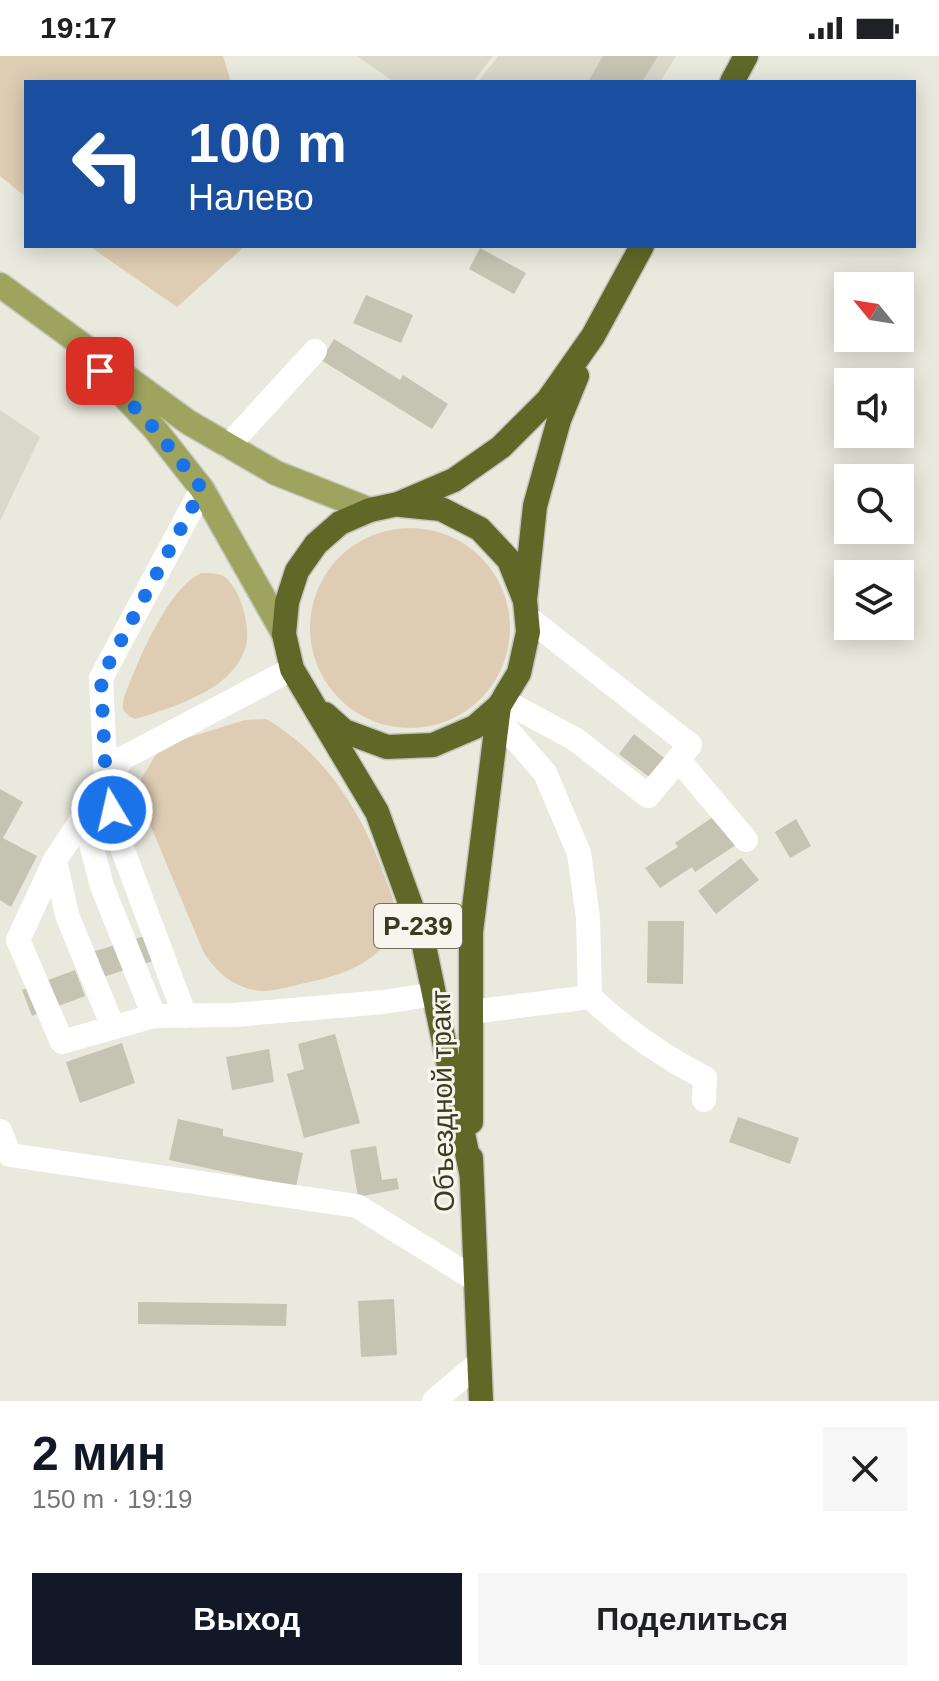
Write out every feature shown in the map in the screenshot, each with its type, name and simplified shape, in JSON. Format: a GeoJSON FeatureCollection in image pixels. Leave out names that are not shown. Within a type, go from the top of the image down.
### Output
{"type":"FeatureCollection","features":[{"type":"Feature","properties":{"kind":"highway"},"geometry":{"type":"LineString","coordinates":[[733,80],[746,56]]}},
{"type":"Feature","properties":{"kind":"highway","name":"Р-239"},"geometry":{"type":"LineString","coordinates":[[309,701],[344,731],[387,747],[433,745],[475,727],[500,708],[519,673],[528,632],[526,609],[535,506],[559,420],[593,336],[641,248]]}},
{"type":"Feature","properties":{"kind":"highway","name":"Р-239"},"geometry":{"type":"LineString","coordinates":[[471,1172],[422,936],[377,812],[292,669],[284,634],[287,602],[297,571],[316,544],[340,523],[370,510],[398,504],[454,480],[501,447],[548,400],[593,336]]}},
{"type":"Feature","properties":{"kind":"highway","name":"Р-239"},"geometry":{"type":"LineString","coordinates":[[398,504],[441,509],[480,529],[509,560],[526,609]]}},
{"type":"Feature","properties":{"kind":"highway","name":"Объездной тракт"},"geometry":{"type":"LineString","coordinates":[[481,1401],[471,1172],[471,932],[500,708]]}},
{"type":"Feature","properties":{"kind":"main road"},"geometry":{"type":"LineString","coordinates":[[0,285],[188,422],[276,473],[370,510]]}},
{"type":"Feature","properties":{"kind":"main road"},"geometry":{"type":"LineString","coordinates":[[64,334],[154,428],[202,489],[284,634]]}},
{"type":"Feature","properties":{"kind":"lane"},"geometry":{"type":"LineString","coordinates":[[228,446],[315,351]]}},
{"type":"Feature","properties":{"kind":"lane"},"geometry":{"type":"LineString","coordinates":[[185,1016],[118,837],[106,783],[101,678],[202,489]]}},
{"type":"Feature","properties":{"kind":"lane"},"geometry":{"type":"LineString","coordinates":[[500,708],[575,739],[648,796],[690,745],[526,609]]}},
{"type":"Feature","properties":{"kind":"lane"},"geometry":{"type":"LineString","coordinates":[[292,669],[123,758],[55,860],[9,947],[62,1042],[154,1016],[234,1015],[369,1004],[434,994]]}},
{"type":"Feature","properties":{"kind":"lane"},"geometry":{"type":"LineString","coordinates":[[500,708],[545,773],[579,853],[588,918],[590,997],[625,1030],[705,1078],[704,1100]]}},
{"type":"Feature","properties":{"kind":"lane"},"geometry":{"type":"LineString","coordinates":[[678,759],[746,840]]}},
{"type":"Feature","properties":{"kind":"lane"},"geometry":{"type":"LineString","coordinates":[[84,817],[102,886],[154,1016]]}},
{"type":"Feature","properties":{"kind":"lane"},"geometry":{"type":"LineString","coordinates":[[55,860],[67,915],[113,1027]]}},
{"type":"Feature","properties":{"kind":"lane"},"geometry":{"type":"LineString","coordinates":[[471,1012],[590,997]]}},
{"type":"Feature","properties":{"kind":"lane"},"geometry":{"type":"LineString","coordinates":[[0,1131],[10,1155],[357,1206],[476,1280]]}},
{"type":"Feature","properties":{"kind":"lane"},"geometry":{"type":"LineString","coordinates":[[434,1401],[479,1363]]}},
{"type":"Feature","properties":{"kind":"shaded area"},"geometry":{"type":"Polygon","coordinates":[[[0,56],[223,56],[230,80],[24,80],[24,195],[0,176],[0,56]]]}},
{"type":"Feature","properties":{"kind":"shaded area"},"geometry":{"type":"Polygon","coordinates":[[[357,56],[493,56],[475,80],[391,80],[357,56]]]}},
{"type":"Feature","properties":{"kind":"shaded area"},"geometry":{"type":"Polygon","coordinates":[[[498,56],[676,56],[661,80],[480,80],[498,56]]]}},
{"type":"Feature","properties":{"kind":"shaded area"},"geometry":{"type":"Polygon","coordinates":[[[92,248],[243,248],[177,307],[92,248]]]}},
{"type":"Feature","properties":{"kind":"shaded area"},"geometry":{"type":"Polygon","coordinates":[[[0,410],[40,437],[0,521],[0,410]]]}},
{"type":"Feature","properties":{"kind":"shaded area"},"geometry":{"type":"Polygon","coordinates":[[[410,528],[448,536],[481,557],[502,590],[510,628],[502,666],[481,699],[448,720],[410,728],[372,720],[339,699],[318,666],[310,628],[318,590],[339,557],[372,536],[410,528]]]}},
{"type":"Feature","properties":{"kind":"shaded area"},"geometry":{"type":"Polygon","coordinates":[[[201,573],[222,575],[235,589],[247,624],[243,654],[230,673],[211,688],[172,707],[135,719],[124,711],[123,702],[145,647],[176,594],[201,573]]]}},
{"type":"Feature","properties":{"kind":"shaded area"},"geometry":{"type":"Polygon","coordinates":[[[266,719],[307,749],[353,808],[376,853],[393,899],[395,917],[388,938],[379,950],[355,968],[264,991],[231,981],[218,971],[203,951],[149,822],[141,799],[141,779],[159,750],[177,741],[245,720],[266,719]]]}},
{"type":"Feature","properties":{"kind":"building"},"geometry":{"type":"Polygon","coordinates":[[[603,56],[658,56],[643,80],[589,80],[603,56]]]}},
{"type":"Feature","properties":{"kind":"building"},"geometry":{"type":"Polygon","coordinates":[[[480,248],[526,273],[514,294],[469,269],[480,248]]]}},
{"type":"Feature","properties":{"kind":"building"},"geometry":{"type":"Polygon","coordinates":[[[366,295],[413,315],[401,343],[353,323],[366,295]]]}},
{"type":"Feature","properties":{"kind":"building"},"geometry":{"type":"Polygon","coordinates":[[[334,339],[400,380],[403,375],[448,404],[432,429],[321,360],[334,339]]]}},
{"type":"Feature","properties":{"kind":"building"},"geometry":{"type":"Polygon","coordinates":[[[634,734],[668,761],[653,780],[619,754],[634,734]]]}},
{"type":"Feature","properties":{"kind":"building"},"geometry":{"type":"Polygon","coordinates":[[[0,789],[23,802],[3,838],[37,856],[11,907],[0,900],[0,789]]]}},
{"type":"Feature","properties":{"kind":"building"},"geometry":{"type":"Polygon","coordinates":[[[716,815],[736,845],[695,872],[692,867],[660,888],[645,868],[678,847],[675,843],[716,815]]]}},
{"type":"Feature","properties":{"kind":"building"},"geometry":{"type":"Polygon","coordinates":[[[796,819],[811,846],[790,858],[775,832],[796,819]]]}},
{"type":"Feature","properties":{"kind":"building"},"geometry":{"type":"Polygon","coordinates":[[[741,858],[759,880],[716,914],[698,891],[741,858]]]}},
{"type":"Feature","properties":{"kind":"building"},"geometry":{"type":"Polygon","coordinates":[[[648,921],[684,921],[683,984],[647,983],[648,921]]]}},
{"type":"Feature","properties":{"kind":"building"},"geometry":{"type":"Polygon","coordinates":[[[145,936],[153,961],[100,978],[92,952],[145,936]]]}},
{"type":"Feature","properties":{"kind":"building"},"geometry":{"type":"Polygon","coordinates":[[[75,970],[85,996],[32,1016],[22,990],[75,970]]]}},
{"type":"Feature","properties":{"kind":"building"},"geometry":{"type":"Polygon","coordinates":[[[335,1034],[360,1123],[304,1138],[287,1074],[304,1069],[298,1044],[335,1034]]]}},
{"type":"Feature","properties":{"kind":"building"},"geometry":{"type":"Polygon","coordinates":[[[122,1043],[135,1083],[80,1103],[66,1062],[122,1043]]]}},
{"type":"Feature","properties":{"kind":"building"},"geometry":{"type":"Polygon","coordinates":[[[269,1049],[274,1082],[232,1090],[226,1057],[269,1049]]]}},
{"type":"Feature","properties":{"kind":"building"},"geometry":{"type":"Polygon","coordinates":[[[738,1117],[799,1138],[790,1164],[729,1142],[738,1117]]]}},
{"type":"Feature","properties":{"kind":"building"},"geometry":{"type":"Polygon","coordinates":[[[178,1119],[223,1129],[223,1136],[303,1153],[296,1187],[169,1160],[178,1119]]]}},
{"type":"Feature","properties":{"kind":"building"},"geometry":{"type":"Polygon","coordinates":[[[376,1146],[382,1180],[397,1178],[399,1189],[358,1197],[350,1150],[376,1146]]]}},
{"type":"Feature","properties":{"kind":"building"},"geometry":{"type":"Polygon","coordinates":[[[394,1299],[397,1355],[361,1357],[358,1301],[394,1299]]]}},
{"type":"Feature","properties":{"kind":"building"},"geometry":{"type":"Polygon","coordinates":[[[138,1302],[287,1304],[286,1326],[138,1324],[138,1302]]]}},
{"type":"Feature","properties":{"kind":"route"},"geometry":{"type":"LineString","coordinates":[[100,371],[154,428],[202,489],[101,678],[106,783],[112,810]]}}]}
